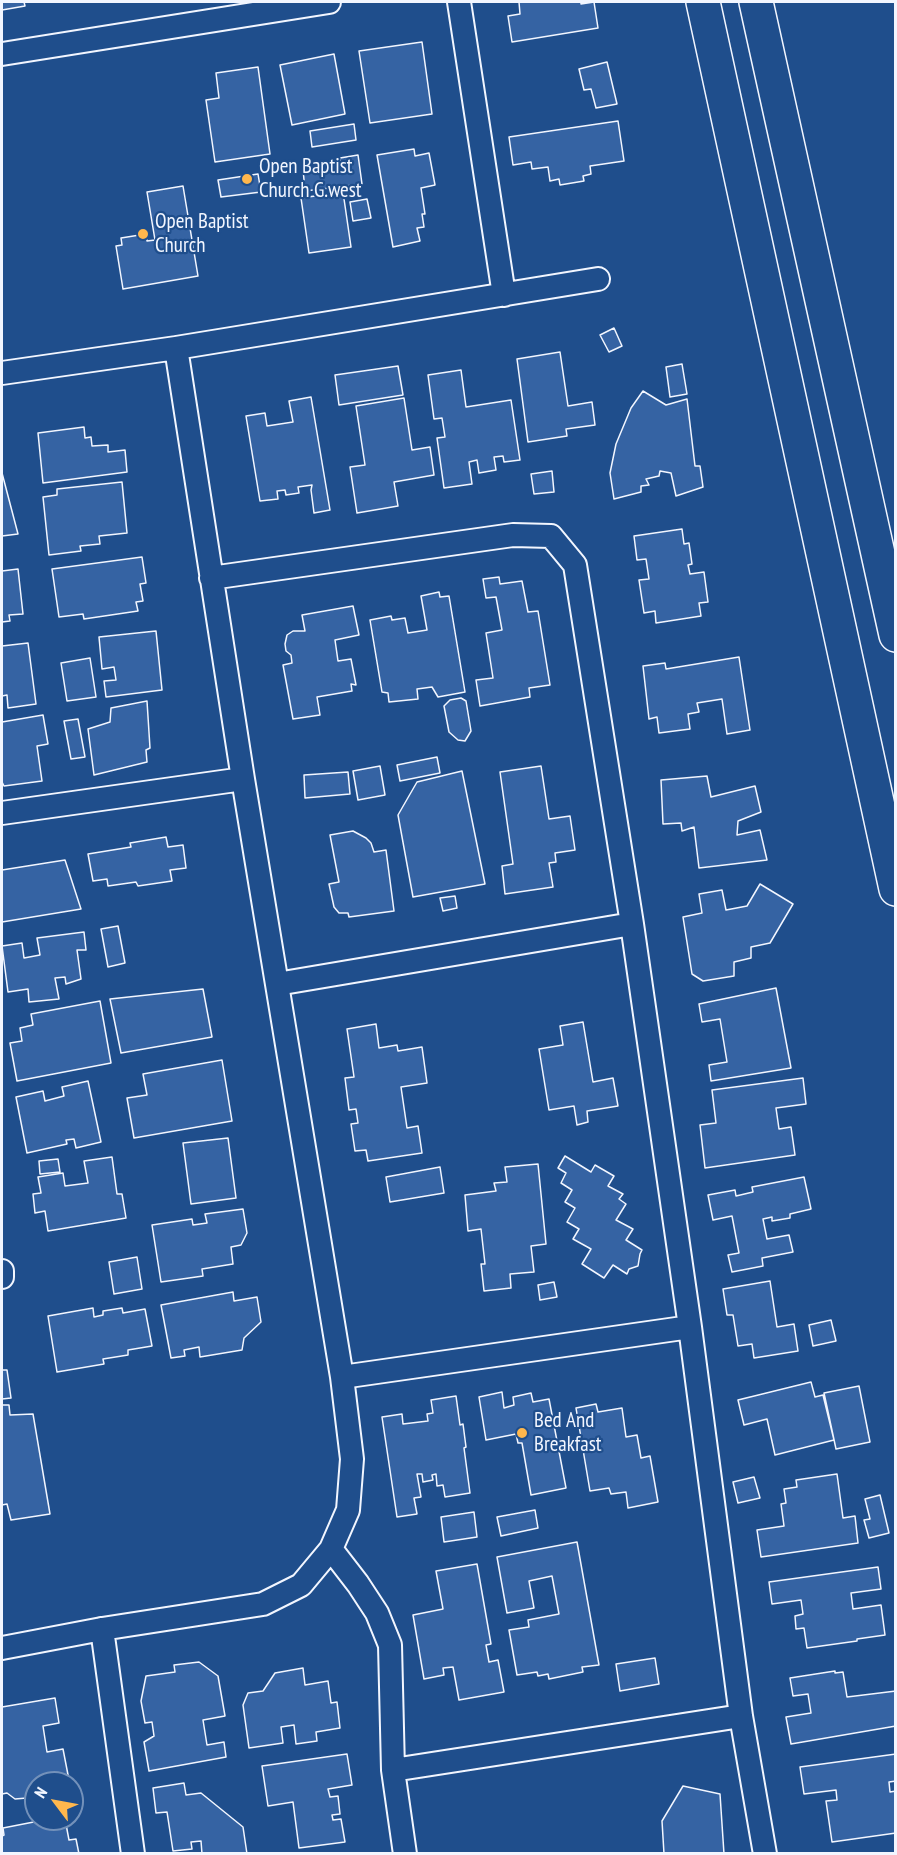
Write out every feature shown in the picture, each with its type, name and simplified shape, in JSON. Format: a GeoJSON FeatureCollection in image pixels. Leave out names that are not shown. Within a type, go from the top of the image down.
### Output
{"type":"FeatureCollection","features":[{"type":"Feature","properties":{"kind":"highway"},"geometry":{"type":"LineString","coordinates":[[703,2],[896,889]]}},
{"type":"Feature","properties":{"kind":"highway"},"geometry":{"type":"LineString","coordinates":[[756,2],[896,635]]}},
{"type":"Feature","properties":{"kind":"street"},"geometry":{"type":"LineString","coordinates":[[2,54],[329,2]]}},
{"type":"Feature","properties":{"kind":"street"},"geometry":{"type":"LineString","coordinates":[[459,2],[504,295]]}},
{"type":"Feature","properties":{"kind":"street"},"geometry":{"type":"LineString","coordinates":[[2,373],[176,348],[598,279]]}},
{"type":"Feature","properties":{"kind":"street"},"geometry":{"type":"LineString","coordinates":[[2,1648],[102,1629],[263,1604],[301,1585],[331,1549],[348,1510],[352,1459],[342,1377],[243,779],[176,348]]}},
{"type":"Feature","properties":{"kind":"street"},"geometry":{"type":"LineString","coordinates":[[211,578],[513,535],[551,536],[575,565],[632,924],[690,1327],[741,1716],[765,1854]]}},
{"type":"Feature","properties":{"kind":"street"},"geometry":{"type":"LineString","coordinates":[[2,813],[243,779]]}},
{"type":"Feature","properties":{"kind":"street"},"geometry":{"type":"LineString","coordinates":[[277,984],[632,924]]}},
{"type":"Feature","properties":{"kind":"street"},"geometry":{"type":"LineString","coordinates":[[2,1271],[2,1278]]}},
{"type":"Feature","properties":{"kind":"street"},"geometry":{"type":"LineString","coordinates":[[342,1377],[690,1327]]}},
{"type":"Feature","properties":{"kind":"street"},"geometry":{"type":"LineString","coordinates":[[331,1549],[377,1612],[390,1645],[393,1770],[405,1854]]}},
{"type":"Feature","properties":{"kind":"street"},"geometry":{"type":"LineString","coordinates":[[102,1629],[133,1854]]}},
{"type":"Feature","properties":{"kind":"street"},"geometry":{"type":"LineString","coordinates":[[393,1770],[741,1716]]}},
{"type":"Feature","properties":{"kind":"building"},"geometry":{"type":"Polygon","coordinates":[[[2,2],[24,2],[25,6],[2,10],[2,2]]]}},
{"type":"Feature","properties":{"kind":"building"},"geometry":{"type":"Polygon","coordinates":[[[519,2],[581,2],[581,4],[594,2],[598,28],[512,42],[508,16],[520,14],[519,2]]]}},
{"type":"Feature","properties":{"kind":"building"},"geometry":{"type":"Polygon","coordinates":[[[422,42],[432,114],[370,123],[359,51],[422,42]]]}},
{"type":"Feature","properties":{"kind":"building"},"geometry":{"type":"Polygon","coordinates":[[[334,54],[345,114],[292,125],[280,65],[334,54]]]}},
{"type":"Feature","properties":{"kind":"building"},"geometry":{"type":"Polygon","coordinates":[[[607,62],[617,104],[596,108],[591,89],[584,90],[579,69],[607,62]]]}},
{"type":"Feature","properties":{"kind":"building"},"geometry":{"type":"Polygon","coordinates":[[[258,67],[270,154],[215,162],[206,100],[219,98],[216,73],[258,67]]]}},
{"type":"Feature","properties":{"kind":"building"},"geometry":{"type":"Polygon","coordinates":[[[618,121],[624,161],[590,166],[591,174],[583,176],[584,181],[560,185],[559,179],[550,181],[548,167],[532,169],[531,162],[513,165],[509,137],[618,121]]]}},
{"type":"Feature","properties":{"kind":"building"},"geometry":{"type":"Polygon","coordinates":[[[354,124],[356,140],[312,147],[310,131],[354,124]]]}},
{"type":"Feature","properties":{"kind":"building"},"geometry":{"type":"Polygon","coordinates":[[[414,149],[415,156],[429,153],[435,185],[421,188],[425,214],[422,214],[424,227],[417,228],[420,241],[393,247],[377,155],[414,149]]]}},
{"type":"Feature","properties":{"kind":"building"},"geometry":{"type":"Polygon","coordinates":[[[358,155],[362,184],[305,191],[303,169],[341,164],[340,158],[358,155]]]}},
{"type":"Feature","properties":{"kind":"building"},"geometry":{"type":"Polygon","coordinates":[[[258,174],[261,192],[221,197],[218,180],[258,174]]]}},
{"type":"Feature","properties":{"kind":"building"},"geometry":{"type":"Polygon","coordinates":[[[183,186],[198,276],[123,289],[116,246],[122,245],[121,238],[146,234],[147,241],[155,240],[147,192],[183,186]]]}},
{"type":"Feature","properties":{"kind":"building"},"geometry":{"type":"Polygon","coordinates":[[[343,192],[351,247],[309,253],[301,198],[343,192]]]}},
{"type":"Feature","properties":{"kind":"building"},"geometry":{"type":"Polygon","coordinates":[[[367,199],[371,218],[353,221],[350,202],[367,199]]]}},
{"type":"Feature","properties":{"kind":"building"},"geometry":{"type":"Polygon","coordinates":[[[614,328],[622,346],[609,352],[600,335],[614,328]]]}},
{"type":"Feature","properties":{"kind":"building"},"geometry":{"type":"Polygon","coordinates":[[[560,352],[568,406],[592,402],[595,425],[566,429],[567,436],[528,442],[517,359],[560,352]]]}},
{"type":"Feature","properties":{"kind":"building"},"geometry":{"type":"Polygon","coordinates":[[[682,364],[687,394],[670,397],[666,367],[682,364]]]}},
{"type":"Feature","properties":{"kind":"building"},"geometry":{"type":"Polygon","coordinates":[[[398,366],[403,395],[339,405],[335,375],[398,366]]]}},
{"type":"Feature","properties":{"kind":"building"},"geometry":{"type":"Polygon","coordinates":[[[461,370],[466,407],[511,400],[520,460],[504,462],[503,456],[494,457],[496,470],[479,473],[477,460],[469,462],[472,484],[444,488],[437,438],[445,437],[442,418],[434,419],[428,375],[461,370]]]}},
{"type":"Feature","properties":{"kind":"building"},"geometry":{"type":"Polygon","coordinates":[[[643,391],[666,405],[687,399],[695,466],[700,466],[703,487],[676,496],[671,473],[660,471],[659,476],[646,479],[649,485],[641,486],[641,492],[614,499],[610,473],[616,444],[631,408],[643,391]]]}},
{"type":"Feature","properties":{"kind":"building"},"geometry":{"type":"Polygon","coordinates":[[[311,397],[330,510],[314,513],[312,485],[298,487],[299,493],[286,495],[285,490],[277,491],[278,499],[260,501],[246,416],[265,413],[267,426],[293,422],[289,401],[311,397]]]}},
{"type":"Feature","properties":{"kind":"building"},"geometry":{"type":"Polygon","coordinates":[[[404,398],[412,450],[430,447],[434,475],[394,482],[398,506],[357,513],[350,467],[365,465],[356,406],[404,398]]]}},
{"type":"Feature","properties":{"kind":"building"},"geometry":{"type":"Polygon","coordinates":[[[84,427],[85,438],[91,437],[92,446],[108,445],[108,452],[125,450],[127,472],[43,483],[38,433],[84,427]]]}},
{"type":"Feature","properties":{"kind":"building"},"geometry":{"type":"Polygon","coordinates":[[[552,471],[554,492],[534,494],[531,474],[552,471]]]}},
{"type":"Feature","properties":{"kind":"building"},"geometry":{"type":"Polygon","coordinates":[[[2,473],[18,534],[2,536],[2,473]]]}},
{"type":"Feature","properties":{"kind":"building"},"geometry":{"type":"Polygon","coordinates":[[[122,482],[127,533],[99,536],[100,544],[80,546],[81,551],[49,555],[43,497],[57,495],[57,489],[122,482]]]}},
{"type":"Feature","properties":{"kind":"building"},"geometry":{"type":"Polygon","coordinates":[[[682,529],[684,544],[689,543],[692,564],[688,565],[690,574],[704,572],[708,602],[699,603],[701,616],[656,623],[655,611],[644,613],[639,580],[649,579],[646,559],[637,560],[634,536],[682,529]]]}},
{"type":"Feature","properties":{"kind":"building"},"geometry":{"type":"Polygon","coordinates":[[[142,557],[146,583],[140,584],[143,601],[136,602],[138,611],[84,619],[83,614],[59,617],[52,569],[142,557]]]}},
{"type":"Feature","properties":{"kind":"building"},"geometry":{"type":"Polygon","coordinates":[[[18,569],[23,614],[9,615],[10,621],[2,622],[2,571],[18,569]]]}},
{"type":"Feature","properties":{"kind":"building"},"geometry":{"type":"Polygon","coordinates":[[[499,577],[500,584],[522,581],[528,612],[538,611],[550,685],[529,688],[530,697],[480,706],[476,680],[493,678],[486,633],[502,630],[496,597],[486,598],[483,579],[499,577]]]}},
{"type":"Feature","properties":{"kind":"building"},"geometry":{"type":"Polygon","coordinates":[[[439,592],[440,597],[449,596],[465,692],[438,697],[432,687],[417,689],[418,699],[389,702],[388,693],[382,692],[370,620],[391,616],[392,620],[405,618],[408,633],[427,630],[421,596],[439,592]]]}},
{"type":"Feature","properties":{"kind":"building"},"geometry":{"type":"Polygon","coordinates":[[[353,606],[359,635],[335,640],[338,661],[351,659],[356,685],[351,684],[352,691],[317,697],[320,715],[293,719],[283,665],[292,663],[291,655],[286,651],[287,635],[293,631],[305,631],[302,615],[353,606]]]}},
{"type":"Feature","properties":{"kind":"building"},"geometry":{"type":"Polygon","coordinates":[[[156,631],[162,690],[106,697],[104,681],[116,680],[114,667],[102,669],[99,637],[156,631]]]}},
{"type":"Feature","properties":{"kind":"building"},"geometry":{"type":"Polygon","coordinates":[[[28,643],[36,704],[8,708],[7,695],[2,696],[2,646],[28,643]]]}},
{"type":"Feature","properties":{"kind":"building"},"geometry":{"type":"Polygon","coordinates":[[[739,657],[750,730],[727,734],[722,699],[697,703],[699,712],[688,714],[690,729],[659,733],[657,717],[649,719],[643,666],[665,663],[666,669],[739,657]]]}},
{"type":"Feature","properties":{"kind":"building"},"geometry":{"type":"Polygon","coordinates":[[[90,658],[96,697],[67,701],[61,663],[90,658]]]}},
{"type":"Feature","properties":{"kind":"building"},"geometry":{"type":"Polygon","coordinates":[[[461,698],[466,701],[471,731],[465,741],[458,740],[449,732],[444,706],[450,700],[461,698]]]}},
{"type":"Feature","properties":{"kind":"building"},"geometry":{"type":"Polygon","coordinates":[[[147,701],[150,748],[146,750],[147,762],[94,775],[88,729],[110,722],[111,708],[147,701]]]}},
{"type":"Feature","properties":{"kind":"building"},"geometry":{"type":"Polygon","coordinates":[[[43,715],[48,744],[37,746],[42,781],[4,786],[2,782],[2,722],[43,715]]]}},
{"type":"Feature","properties":{"kind":"building"},"geometry":{"type":"Polygon","coordinates":[[[78,719],[85,757],[71,759],[64,721],[78,719]]]}},
{"type":"Feature","properties":{"kind":"building"},"geometry":{"type":"Polygon","coordinates":[[[437,757],[440,773],[400,781],[397,765],[437,757]]]}},
{"type":"Feature","properties":{"kind":"building"},"geometry":{"type":"Polygon","coordinates":[[[380,766],[385,795],[358,800],[353,771],[380,766]]]}},
{"type":"Feature","properties":{"kind":"building"},"geometry":{"type":"Polygon","coordinates":[[[541,766],[549,819],[570,816],[575,850],[555,853],[556,862],[549,863],[553,887],[505,894],[502,866],[513,864],[500,772],[541,766]]]}},
{"type":"Feature","properties":{"kind":"building"},"geometry":{"type":"Polygon","coordinates":[[[462,771],[485,884],[413,897],[398,815],[417,782],[462,771]]]}},
{"type":"Feature","properties":{"kind":"building"},"geometry":{"type":"Polygon","coordinates":[[[348,772],[350,794],[305,798],[304,775],[348,772]]]}},
{"type":"Feature","properties":{"kind":"building"},"geometry":{"type":"Polygon","coordinates":[[[707,776],[711,797],[755,786],[761,812],[738,821],[737,835],[760,830],[767,860],[699,868],[694,827],[682,831],[681,823],[663,824],[661,780],[707,776]]]}},
{"type":"Feature","properties":{"kind":"building"},"geometry":{"type":"Polygon","coordinates":[[[353,831],[371,843],[374,852],[386,850],[394,911],[349,917],[348,913],[339,913],[334,907],[329,884],[339,882],[330,835],[353,831]]]}},
{"type":"Feature","properties":{"kind":"building"},"geometry":{"type":"Polygon","coordinates":[[[166,837],[168,847],[183,845],[186,868],[170,870],[172,881],[138,886],[136,882],[108,886],[107,879],[93,881],[88,854],[131,847],[130,843],[166,837]]]}},
{"type":"Feature","properties":{"kind":"building"},"geometry":{"type":"Polygon","coordinates":[[[65,860],[81,909],[2,922],[2,870],[65,860]]]}},
{"type":"Feature","properties":{"kind":"building"},"geometry":{"type":"Polygon","coordinates":[[[760,884],[793,904],[770,943],[751,947],[751,958],[734,962],[734,976],[703,981],[692,974],[683,917],[702,913],[699,894],[722,890],[726,910],[747,906],[760,884]]]}},
{"type":"Feature","properties":{"kind":"building"},"geometry":{"type":"Polygon","coordinates":[[[455,896],[457,908],[443,911],[440,898],[455,896]]]}},
{"type":"Feature","properties":{"kind":"building"},"geometry":{"type":"Polygon","coordinates":[[[118,926],[125,963],[108,967],[101,929],[118,926]]]}},
{"type":"Feature","properties":{"kind":"building"},"geometry":{"type":"Polygon","coordinates":[[[84,932],[86,950],[77,950],[81,979],[66,984],[65,977],[55,978],[59,999],[29,1002],[28,989],[8,992],[2,946],[22,943],[24,958],[40,955],[37,938],[84,932]]]}},
{"type":"Feature","properties":{"kind":"building"},"geometry":{"type":"Polygon","coordinates":[[[776,988],[791,1068],[711,1081],[709,1065],[727,1062],[720,1019],[702,1022],[699,1004],[776,988]]]}},
{"type":"Feature","properties":{"kind":"building"},"geometry":{"type":"Polygon","coordinates":[[[203,989],[212,1037],[121,1053],[110,999],[203,989]]]}},
{"type":"Feature","properties":{"kind":"building"},"geometry":{"type":"Polygon","coordinates":[[[100,1001],[111,1063],[17,1081],[10,1043],[22,1041],[20,1028],[33,1025],[31,1014],[100,1001]]]}},
{"type":"Feature","properties":{"kind":"building"},"geometry":{"type":"Polygon","coordinates":[[[583,1022],[593,1082],[613,1078],[618,1106],[587,1111],[588,1122],[577,1125],[574,1106],[549,1110],[539,1049],[563,1045],[560,1026],[583,1022]]]}},
{"type":"Feature","properties":{"kind":"building"},"geometry":{"type":"Polygon","coordinates":[[[376,1024],[379,1048],[397,1045],[398,1051],[422,1047],[427,1083],[401,1087],[407,1128],[418,1126],[422,1153],[368,1161],[366,1150],[355,1151],[351,1124],[358,1123],[356,1109],[349,1110],[345,1078],[354,1077],[347,1029],[376,1024]]]}},
{"type":"Feature","properties":{"kind":"building"},"geometry":{"type":"Polygon","coordinates":[[[222,1060],[232,1121],[134,1138],[127,1098],[147,1095],[143,1074],[222,1060]]]}},
{"type":"Feature","properties":{"kind":"building"},"geometry":{"type":"Polygon","coordinates":[[[803,1078],[806,1104],[776,1108],[779,1129],[791,1127],[795,1155],[705,1168],[700,1125],[716,1123],[712,1090],[803,1078]]]}},
{"type":"Feature","properties":{"kind":"building"},"geometry":{"type":"Polygon","coordinates":[[[88,1081],[101,1142],[76,1148],[74,1139],[66,1140],[67,1144],[27,1153],[16,1097],[43,1091],[45,1101],[64,1096],[62,1087],[88,1081]]]}},
{"type":"Feature","properties":{"kind":"building"},"geometry":{"type":"Polygon","coordinates":[[[228,1138],[236,1198],[191,1204],[183,1143],[228,1138]]]}},
{"type":"Feature","properties":{"kind":"building"},"geometry":{"type":"Polygon","coordinates":[[[565,1156],[591,1172],[595,1165],[614,1176],[608,1186],[623,1194],[619,1199],[626,1204],[616,1220],[633,1229],[626,1240],[642,1250],[638,1266],[629,1269],[627,1274],[613,1265],[604,1278],[582,1264],[591,1249],[573,1239],[579,1229],[567,1222],[575,1208],[565,1202],[572,1190],[561,1183],[566,1173],[558,1168],[565,1156]]]}},
{"type":"Feature","properties":{"kind":"building"},"geometry":{"type":"Polygon","coordinates":[[[112,1157],[117,1194],[122,1194],[126,1218],[48,1231],[45,1211],[35,1213],[33,1194],[41,1193],[38,1177],[63,1173],[65,1186],[88,1183],[84,1161],[112,1157]]]}},
{"type":"Feature","properties":{"kind":"building"},"geometry":{"type":"Polygon","coordinates":[[[58,1159],[60,1172],[40,1174],[39,1161],[58,1159]]]}},
{"type":"Feature","properties":{"kind":"building"},"geometry":{"type":"Polygon","coordinates":[[[538,1164],[546,1244],[531,1246],[534,1272],[510,1274],[511,1288],[484,1291],[481,1264],[485,1264],[481,1229],[468,1231],[465,1195],[496,1191],[494,1183],[507,1182],[505,1167],[538,1164]]]}},
{"type":"Feature","properties":{"kind":"building"},"geometry":{"type":"Polygon","coordinates":[[[440,1167],[444,1193],[390,1202],[386,1177],[440,1167]]]}},
{"type":"Feature","properties":{"kind":"building"},"geometry":{"type":"Polygon","coordinates":[[[804,1177],[811,1209],[790,1214],[790,1218],[772,1221],[772,1217],[763,1219],[767,1239],[789,1235],[793,1252],[762,1258],[763,1266],[732,1272],[728,1255],[739,1253],[732,1216],[713,1220],[708,1195],[735,1190],[736,1196],[753,1192],[752,1187],[804,1177]]]}},
{"type":"Feature","properties":{"kind":"building"},"geometry":{"type":"Polygon","coordinates":[[[243,1209],[247,1233],[241,1245],[231,1247],[233,1264],[202,1269],[203,1276],[161,1282],[152,1225],[192,1219],[193,1225],[207,1223],[205,1214],[243,1209]]]}},
{"type":"Feature","properties":{"kind":"building"},"geometry":{"type":"Polygon","coordinates":[[[137,1257],[142,1289],[114,1294],[109,1262],[137,1257]]]}},
{"type":"Feature","properties":{"kind":"building"},"geometry":{"type":"Polygon","coordinates":[[[770,1281],[777,1327],[794,1324],[798,1351],[754,1358],[752,1344],[738,1346],[733,1315],[727,1315],[723,1289],[770,1281]]]}},
{"type":"Feature","properties":{"kind":"building"},"geometry":{"type":"Polygon","coordinates":[[[554,1282],[557,1297],[540,1300],[538,1285],[554,1282]]]}},
{"type":"Feature","properties":{"kind":"building"},"geometry":{"type":"Polygon","coordinates":[[[233,1292],[234,1301],[257,1297],[261,1322],[244,1338],[242,1350],[200,1357],[199,1347],[184,1350],[185,1356],[171,1358],[161,1305],[233,1292]]]}},
{"type":"Feature","properties":{"kind":"building"},"geometry":{"type":"Polygon","coordinates":[[[93,1308],[94,1317],[103,1315],[103,1311],[122,1308],[123,1313],[145,1309],[152,1346],[128,1350],[128,1355],[103,1359],[104,1364],[57,1372],[48,1316],[93,1308]]]}},
{"type":"Feature","properties":{"kind":"building"},"geometry":{"type":"Polygon","coordinates":[[[831,1320],[836,1341],[813,1346],[809,1325],[831,1320]]]}},
{"type":"Feature","properties":{"kind":"building"},"geometry":{"type":"Polygon","coordinates":[[[2,1370],[7,1370],[11,1398],[2,1399],[2,1370]]]}},
{"type":"Feature","properties":{"kind":"building"},"geometry":{"type":"Polygon","coordinates":[[[811,1382],[815,1397],[823,1395],[834,1440],[775,1455],[767,1419],[744,1425],[738,1400],[811,1382]]]}},
{"type":"Feature","properties":{"kind":"building"},"geometry":{"type":"Polygon","coordinates":[[[859,1386],[870,1442],[836,1449],[824,1393],[859,1386]]]}},
{"type":"Feature","properties":{"kind":"building"},"geometry":{"type":"Polygon","coordinates":[[[502,1392],[504,1408],[514,1405],[513,1397],[531,1393],[533,1402],[549,1399],[566,1488],[531,1495],[522,1443],[518,1443],[516,1434],[486,1440],[479,1397],[502,1392]]]}},
{"type":"Feature","properties":{"kind":"building"},"geometry":{"type":"Polygon","coordinates":[[[456,1396],[460,1425],[463,1424],[470,1493],[445,1497],[443,1485],[437,1486],[436,1474],[432,1475],[433,1480],[423,1482],[422,1474],[417,1474],[421,1497],[414,1498],[417,1514],[397,1517],[382,1417],[402,1414],[403,1424],[428,1421],[427,1414],[433,1413],[431,1400],[456,1396]]]}},
{"type":"Feature","properties":{"kind":"building"},"geometry":{"type":"Polygon","coordinates":[[[596,1404],[598,1412],[622,1408],[626,1437],[637,1435],[641,1458],[650,1456],[658,1502],[628,1508],[626,1492],[611,1494],[609,1488],[590,1491],[576,1408],[596,1404]]]}},
{"type":"Feature","properties":{"kind":"building"},"geometry":{"type":"Polygon","coordinates":[[[2,1405],[9,1405],[10,1415],[33,1414],[50,1514],[11,1520],[7,1504],[2,1505],[2,1405]]]}},
{"type":"Feature","properties":{"kind":"building"},"geometry":{"type":"Polygon","coordinates":[[[837,1474],[843,1518],[855,1516],[858,1543],[761,1557],[757,1530],[784,1526],[781,1504],[786,1503],[784,1489],[797,1487],[796,1480],[837,1474]]]}},
{"type":"Feature","properties":{"kind":"building"},"geometry":{"type":"Polygon","coordinates":[[[754,1477],[760,1498],[738,1503],[733,1482],[754,1477]]]}},
{"type":"Feature","properties":{"kind":"building"},"geometry":{"type":"Polygon","coordinates":[[[880,1495],[889,1533],[869,1538],[864,1520],[870,1519],[865,1499],[880,1495]]]}},
{"type":"Feature","properties":{"kind":"building"},"geometry":{"type":"Polygon","coordinates":[[[535,1510],[538,1528],[501,1536],[497,1517],[535,1510]]]}},
{"type":"Feature","properties":{"kind":"building"},"geometry":{"type":"Polygon","coordinates":[[[474,1512],[477,1537],[444,1542],[441,1517],[474,1512]]]}},
{"type":"Feature","properties":{"kind":"building"},"geometry":{"type":"Polygon","coordinates":[[[577,1542],[599,1665],[582,1667],[583,1672],[549,1679],[548,1674],[538,1676],[537,1672],[517,1675],[509,1630],[529,1627],[528,1620],[559,1614],[552,1576],[529,1581],[534,1608],[507,1613],[497,1557],[577,1542]]]}},
{"type":"Feature","properties":{"kind":"building"},"geometry":{"type":"Polygon","coordinates":[[[477,1564],[491,1644],[486,1645],[489,1662],[498,1660],[504,1692],[459,1700],[453,1667],[443,1668],[444,1675],[424,1679],[413,1615],[443,1609],[436,1571],[477,1564]]]}},
{"type":"Feature","properties":{"kind":"building"},"geometry":{"type":"Polygon","coordinates":[[[878,1567],[881,1589],[851,1593],[853,1609],[881,1605],[885,1635],[807,1648],[804,1628],[796,1629],[795,1616],[803,1614],[801,1600],[772,1604],[769,1582],[878,1567]]]}},
{"type":"Feature","properties":{"kind":"building"},"geometry":{"type":"Polygon","coordinates":[[[655,1658],[659,1684],[620,1691],[616,1664],[655,1658]]]}},
{"type":"Feature","properties":{"kind":"building"},"geometry":{"type":"Polygon","coordinates":[[[199,1662],[218,1676],[225,1716],[203,1720],[207,1745],[224,1742],[226,1757],[149,1771],[144,1742],[154,1736],[152,1722],[145,1723],[141,1701],[146,1676],[175,1672],[174,1665],[199,1662]]]}},
{"type":"Feature","properties":{"kind":"building"},"geometry":{"type":"Polygon","coordinates":[[[303,1668],[305,1685],[328,1681],[331,1703],[337,1702],[340,1728],[316,1732],[317,1741],[296,1744],[294,1725],[281,1727],[283,1743],[249,1748],[243,1705],[248,1693],[263,1691],[275,1673],[303,1668]]]}},
{"type":"Feature","properties":{"kind":"building"},"geometry":{"type":"Polygon","coordinates":[[[835,1671],[835,1673],[843,1672],[847,1697],[896,1691],[896,1726],[791,1744],[786,1717],[811,1713],[808,1694],[793,1696],[790,1678],[835,1671]]]}},
{"type":"Feature","properties":{"kind":"building"},"geometry":{"type":"Polygon","coordinates":[[[55,1698],[59,1723],[43,1726],[47,1752],[63,1749],[67,1771],[24,1771],[24,1798],[15,1799],[7,1793],[2,1794],[2,1707],[55,1698]]]}},
{"type":"Feature","properties":{"kind":"building"},"geometry":{"type":"Polygon","coordinates":[[[347,1754],[352,1785],[328,1789],[330,1797],[338,1796],[340,1814],[332,1815],[333,1820],[341,1819],[345,1842],[299,1848],[293,1802],[268,1806],[262,1766],[347,1754]]]}},
{"type":"Feature","properties":{"kind":"building"},"geometry":{"type":"Polygon","coordinates":[[[896,1754],[896,1781],[889,1782],[890,1792],[896,1791],[896,1833],[832,1842],[826,1801],[837,1800],[836,1790],[804,1794],[800,1767],[896,1754]]]}},
{"type":"Feature","properties":{"kind":"building"},"geometry":{"type":"Polygon","coordinates":[[[184,1783],[186,1795],[201,1793],[243,1827],[247,1854],[202,1854],[201,1841],[191,1842],[192,1849],[173,1851],[167,1812],[156,1813],[153,1788],[184,1783]]]}},
{"type":"Feature","properties":{"kind":"building"},"geometry":{"type":"Polygon","coordinates":[[[683,1786],[720,1794],[724,1854],[664,1854],[662,1821],[683,1786]]]}},
{"type":"Feature","properties":{"kind":"building"},"geometry":{"type":"Polygon","coordinates":[[[24,1824],[24,1831],[67,1831],[69,1840],[76,1839],[79,1854],[2,1854],[3,1828],[24,1824]]]}},
{"type":"Feature","properties":{"kind":"place","name":"Open Baptist Church G.west"},"geometry":{"type":"Point","coordinates":[247,179]}},
{"type":"Feature","properties":{"kind":"place","name":"Open Baptist Church"},"geometry":{"type":"Point","coordinates":[143,234]}},
{"type":"Feature","properties":{"kind":"place","name":"Bed And Breakfast"},"geometry":{"type":"Point","coordinates":[522,1433]}}]}
